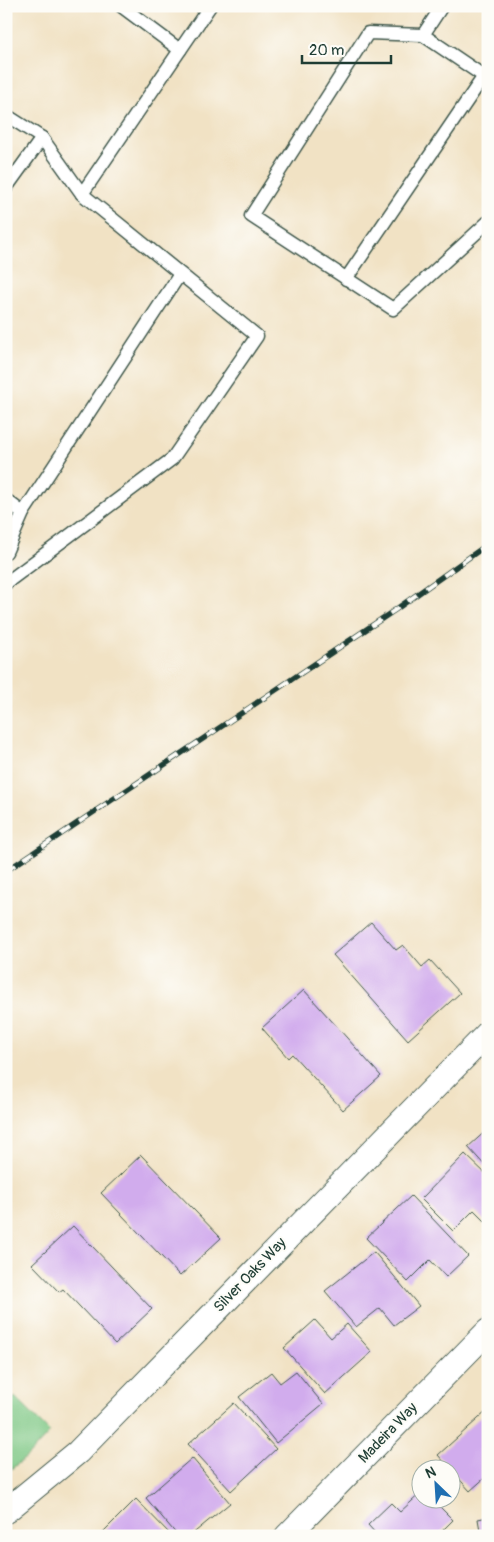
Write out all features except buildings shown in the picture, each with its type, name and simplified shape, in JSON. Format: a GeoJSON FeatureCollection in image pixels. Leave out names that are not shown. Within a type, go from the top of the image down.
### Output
{"type":"FeatureCollection","features":[{"type":"Feature","properties":{"kind":"street","name":"Silver Oaks Way"},"geometry":{"type":"LineString","coordinates":[[6,1511],[78,1452],[488,1032]]}},
{"type":"Feature","properties":{"kind":"street","name":"Madeira Way"},"geometry":{"type":"LineString","coordinates":[[287,1536],[488,1331]]}},
{"type":"Feature","properties":{"kind":"lane"},"geometry":{"type":"LineString","coordinates":[[121,6],[180,50]]}},
{"type":"Feature","properties":{"kind":"lane"},"geometry":{"type":"LineString","coordinates":[[82,194],[210,6]]}},
{"type":"Feature","properties":{"kind":"lane"},"geometry":{"type":"LineString","coordinates":[[423,35],[442,6]]}},
{"type":"Feature","properties":{"kind":"lane"},"geometry":{"type":"LineString","coordinates":[[346,278],[486,77],[423,35],[368,33],[250,216],[393,309],[488,222]]}},
{"type":"Feature","properties":{"kind":"lane"},"geometry":{"type":"LineString","coordinates":[[6,115],[42,138],[82,194],[257,336],[172,459],[6,583]]}},
{"type":"Feature","properties":{"kind":"lane"},"geometry":{"type":"LineString","coordinates":[[6,188],[42,138]]}},
{"type":"Feature","properties":{"kind":"lane"},"geometry":{"type":"LineString","coordinates":[[6,552],[23,513],[180,274]]}},
{"type":"Feature","properties":{"kind":"lane"},"geometry":{"type":"LineString","coordinates":[[6,500],[23,513]]}},
{"type":"Feature","properties":{"kind":"green space"},"geometry":{"type":"Polygon","coordinates":[[[6,1396],[16,1398],[50,1432],[28,1456],[6,1473],[6,1396]]]}},
{"type":"Feature","properties":{"kind":"railway"},"geometry":{"type":"LineString","coordinates":[[6,871],[395,610],[488,544]]}}]}
